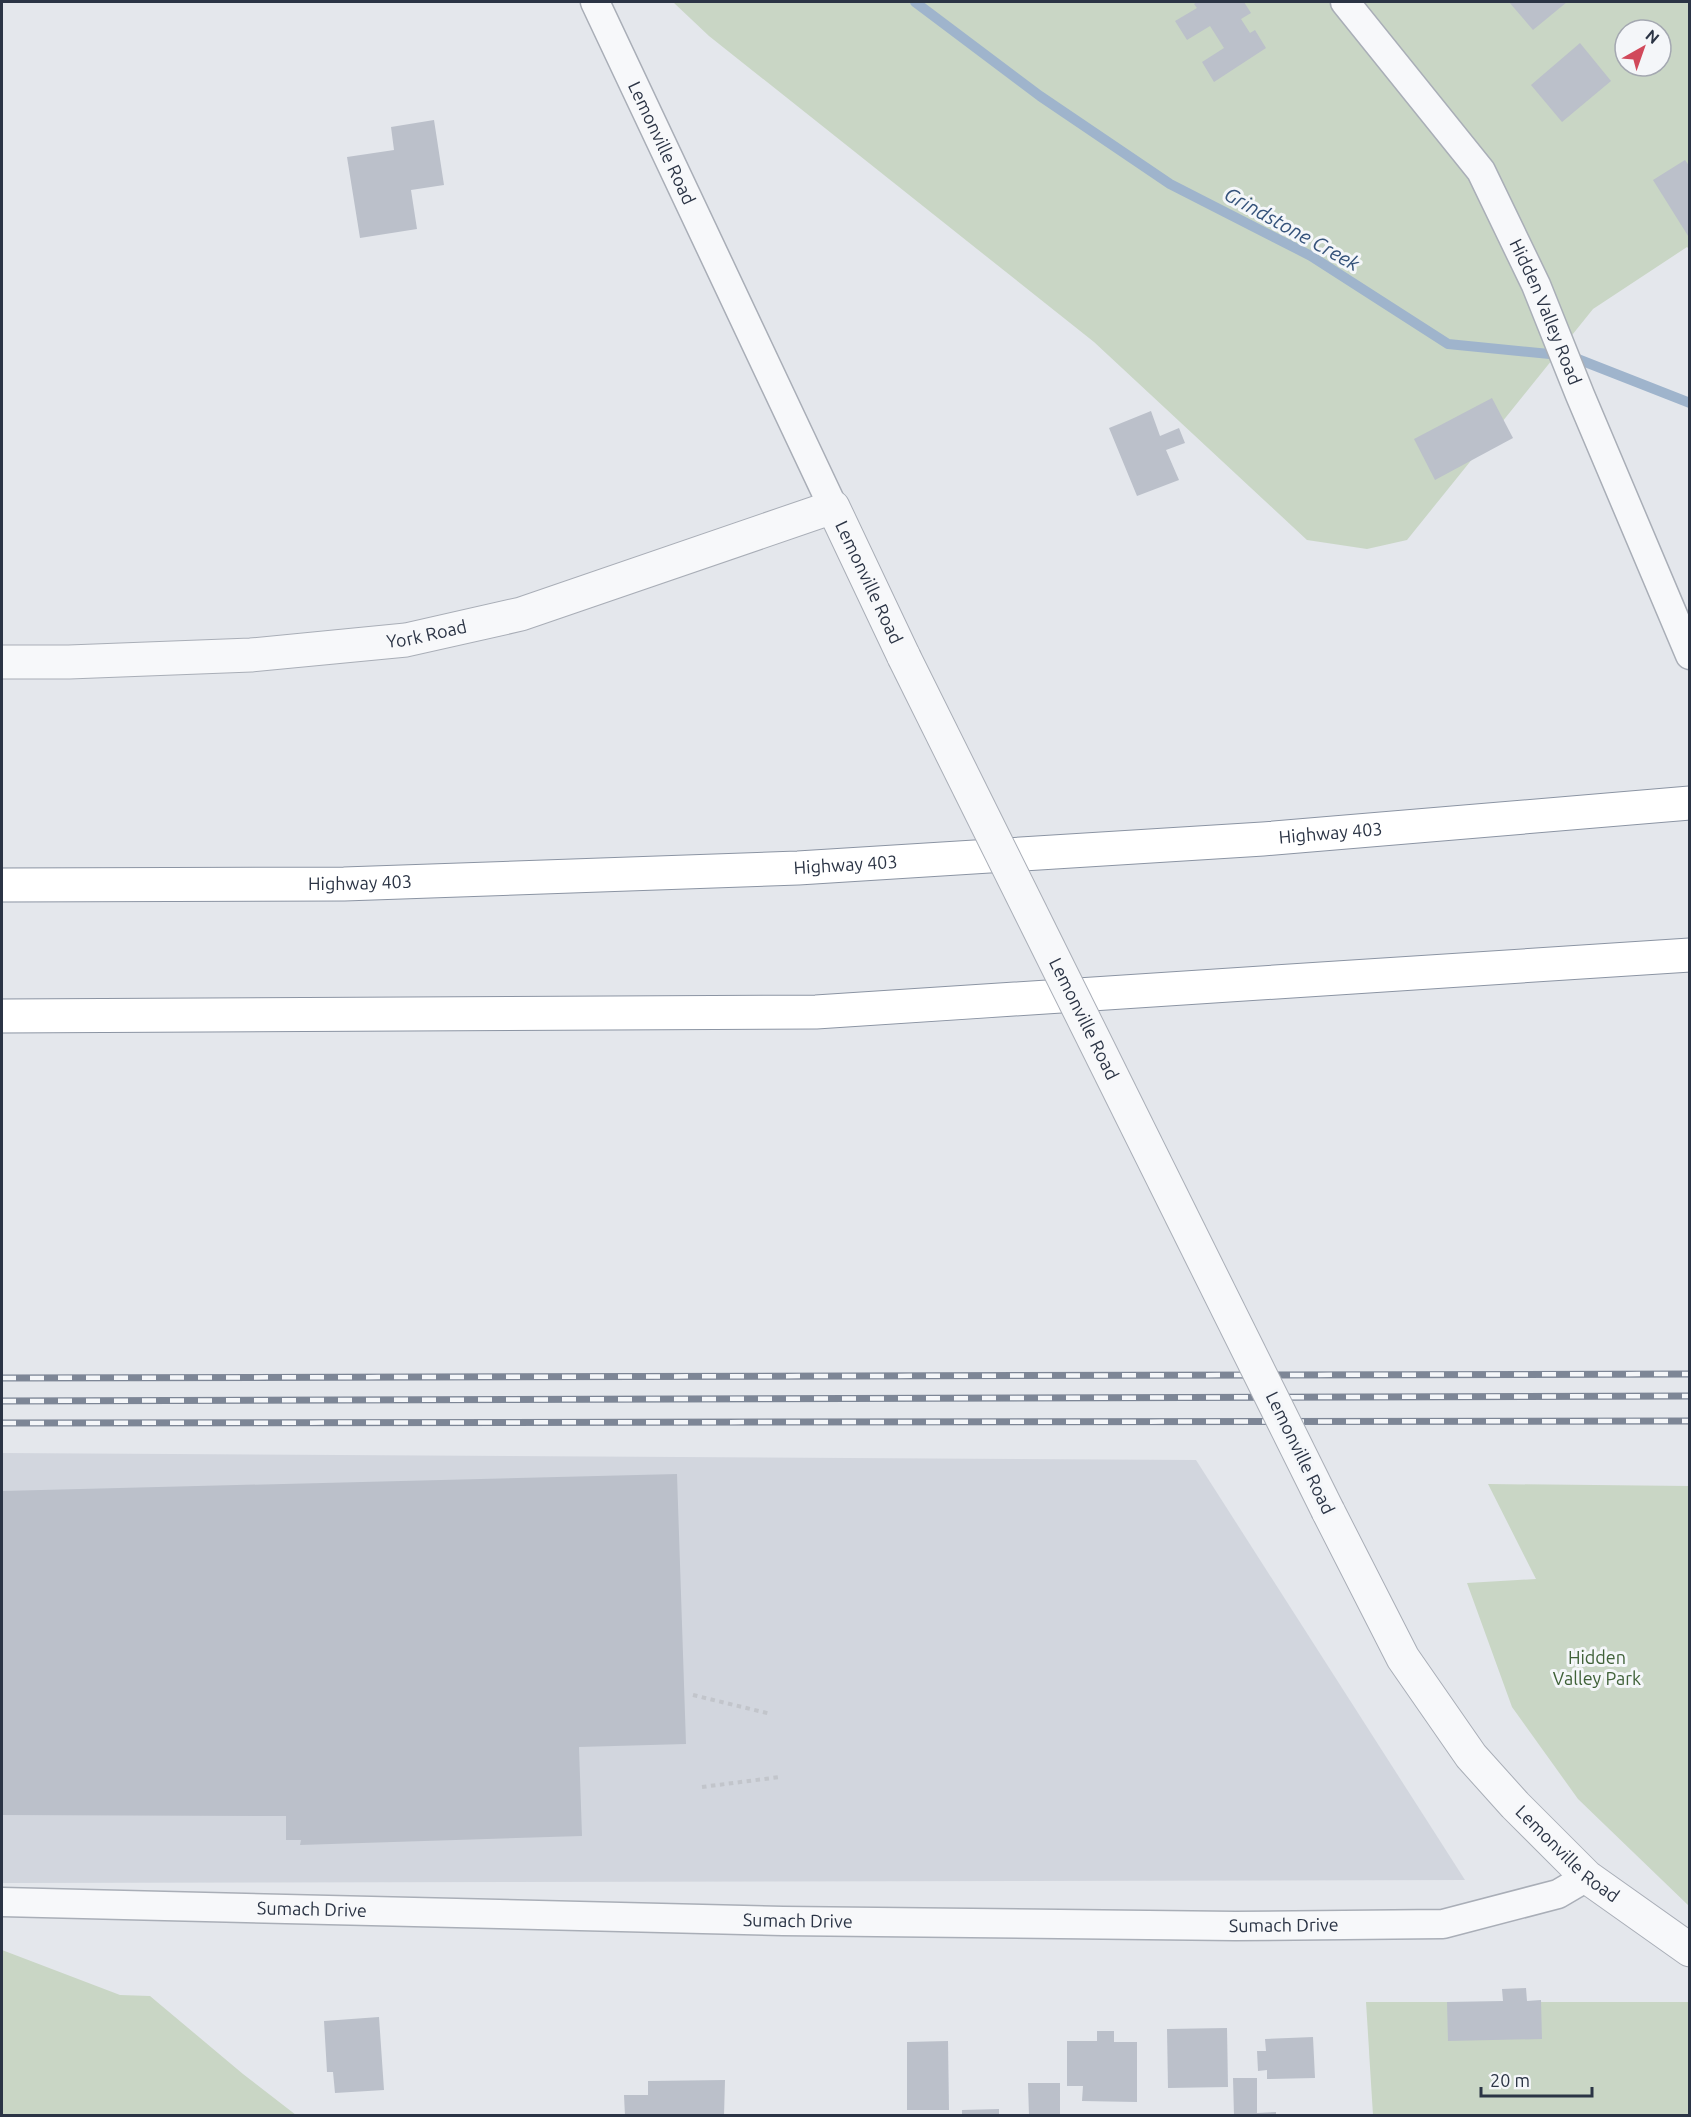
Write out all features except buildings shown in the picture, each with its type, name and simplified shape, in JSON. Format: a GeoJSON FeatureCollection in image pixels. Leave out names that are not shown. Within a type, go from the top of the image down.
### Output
{"type":"FeatureCollection","features":[{"type":"Feature","properties":{"kind":"highway","name":"Highway 403"},"geometry":{"type":"LineString","coordinates":[[2,885],[344,884],[798,868],[1263,839],[1689,803]]}},
{"type":"Feature","properties":{"kind":"highway"},"geometry":{"type":"LineString","coordinates":[[2,1016],[816,1012],[1689,955]]}},
{"type":"Feature","properties":{"kind":"street","name":"Lemonville Road"},"geometry":{"type":"LineString","coordinates":[[595,2],[904,657],[1403,1658],[1471,1756],[1515,1804],[1587,1877],[1689,1950]]}},
{"type":"Feature","properties":{"kind":"street","name":"Hidden Valley Road"},"geometry":{"type":"LineString","coordinates":[[1345,2],[1481,171],[1536,285],[1689,655]]}},
{"type":"Feature","properties":{"kind":"street","name":"York Road"},"geometry":{"type":"LineString","coordinates":[[2,662],[69,662],[251,655],[406,640],[521,614],[833,507]]}},
{"type":"Feature","properties":{"kind":"street","name":"Sumach Drive"},"geometry":{"type":"LineString","coordinates":[[2,1902],[783,1921],[1235,1926],[1443,1923],[1558,1894],[1587,1877]]}},
{"type":"Feature","properties":{"kind":"path"},"geometry":{"type":"LineString","coordinates":[[693,1695],[771,1714]]}},
{"type":"Feature","properties":{"kind":"path"},"geometry":{"type":"LineString","coordinates":[[702,1787],[780,1777]]}},
{"type":"Feature","properties":{"kind":"shaded area"},"geometry":{"type":"Polygon","coordinates":[[[2,1453],[1196,1460],[1465,1880],[2,1883],[2,1453]]]}},
{"type":"Feature","properties":{"kind":"green space"},"geometry":{"type":"Polygon","coordinates":[[[673,2],[1689,2],[1689,249],[1687,247],[1593,309],[1407,540],[1367,549],[1307,540],[1094,342],[709,36],[673,2]]]}},
{"type":"Feature","properties":{"kind":"green space","name":"Hidden Valley Park"},"geometry":{"type":"Polygon","coordinates":[[[1488,1484],[1689,1486],[1689,1906],[1578,1799],[1512,1707],[1467,1583],[1536,1579],[1488,1484]]]}},
{"type":"Feature","properties":{"kind":"green space"},"geometry":{"type":"Polygon","coordinates":[[[2,1950],[120,1995],[150,1996],[296,2115],[2,2115],[2,1950]]]}},
{"type":"Feature","properties":{"kind":"green space"},"geometry":{"type":"Polygon","coordinates":[[[1366,2002],[1689,2002],[1689,2115],[1373,2115],[1366,2002]]]}},
{"type":"Feature","properties":{"kind":"waterway","name":"Grindstone Creek"},"geometry":{"type":"LineString","coordinates":[[915,2],[1040,96],[1170,184],[1311,256],[1448,344],[1570,356],[1690,403]]}},
{"type":"Feature","properties":{"kind":"railway"},"geometry":{"type":"LineString","coordinates":[[2,1378],[1690,1374]]}},
{"type":"Feature","properties":{"kind":"railway"},"geometry":{"type":"LineString","coordinates":[[2,1401],[1690,1396]]}},
{"type":"Feature","properties":{"kind":"railway"},"geometry":{"type":"LineString","coordinates":[[2,1423],[1690,1421]]}}]}
